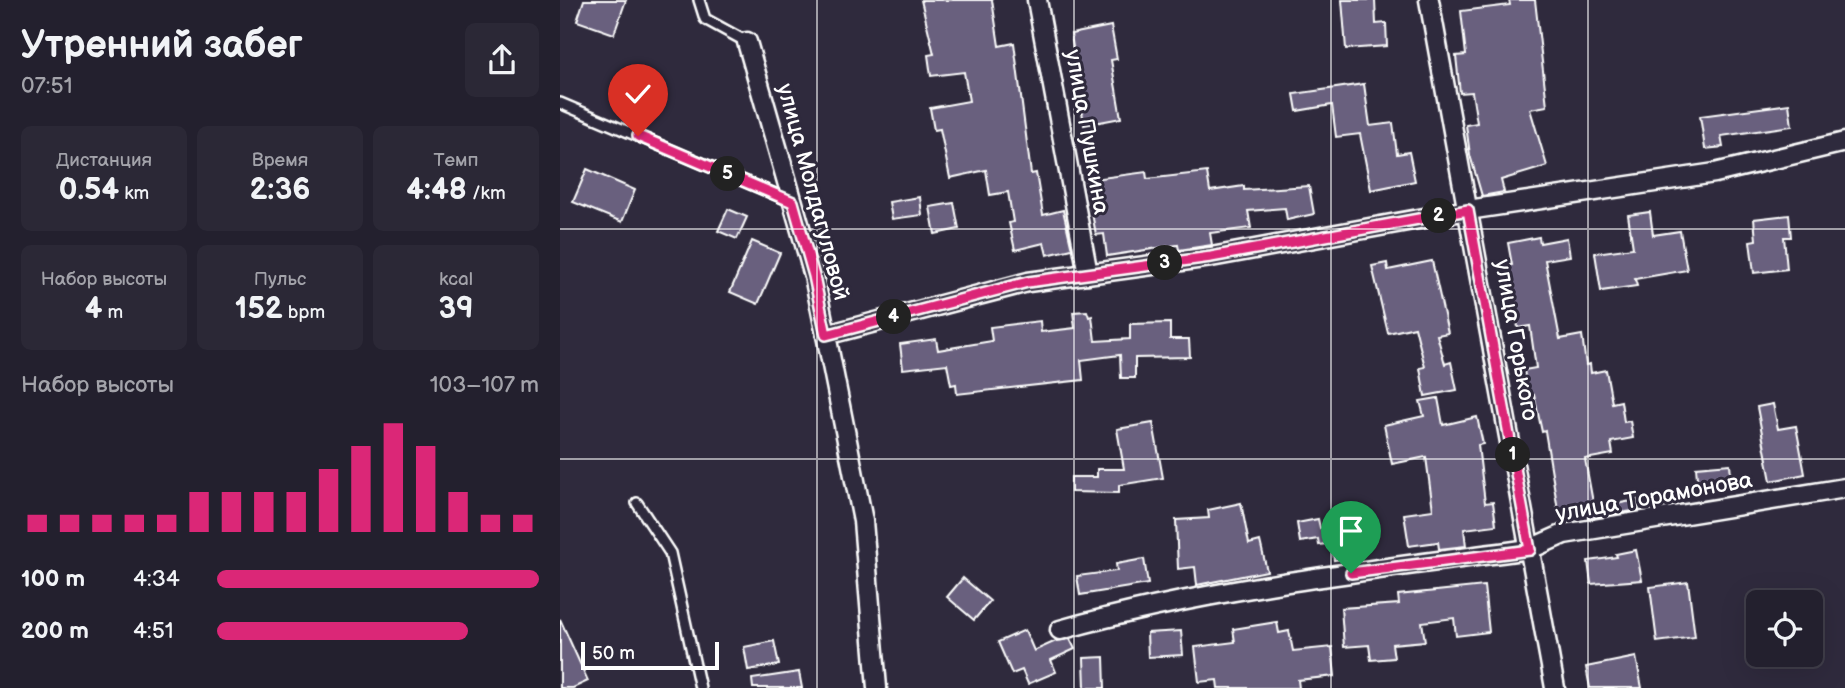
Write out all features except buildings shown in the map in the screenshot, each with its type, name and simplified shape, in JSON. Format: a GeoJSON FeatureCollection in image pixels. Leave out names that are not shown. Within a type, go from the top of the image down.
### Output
{"type":"FeatureCollection","features":[{"type":"Feature","properties":{"kind":"street","name":"улица Пушкина"},"geometry":{"type":"LineString","coordinates":[[1037,0],[1088,274]]}},
{"type":"Feature","properties":{"kind":"street","name":"улица Горького"},"geometry":{"type":"LineString","coordinates":[[1429,0],[1555,688]]}},
{"type":"Feature","properties":{"kind":"street","name":"улица Молдагуловой"},"geometry":{"type":"LineString","coordinates":[[747,42],[814,276],[826,335],[863,521],[877,688]]}},
{"type":"Feature","properties":{"kind":"street"},"geometry":{"type":"LineString","coordinates":[[826,335],[1028,282],[1211,257],[1468,210],[1715,173],[1845,142]]}},
{"type":"Feature","properties":{"kind":"street","name":"улица Торамонова"},"geometry":{"type":"LineString","coordinates":[[1060,630],[1143,607],[1261,585],[1530,550],[1564,534],[1845,488]]}},
{"type":"Feature","properties":{"kind":"lane"},"geometry":{"type":"LineString","coordinates":[[699,0],[705,19],[747,42]]}},
{"type":"Feature","properties":{"kind":"lane"},"geometry":{"type":"LineString","coordinates":[[560,103],[793,202]]}},
{"type":"Feature","properties":{"kind":"lane"},"geometry":{"type":"LineString","coordinates":[[637,503],[670,553],[701,688]]}},
{"type":"Feature","properties":{"kind":"route"},"geometry":{"type":"LineString","coordinates":[[638,136],[793,202],[814,276],[826,335],[1028,282],[1211,257],[1468,210],[1530,550],[1351,573]]}}]}
